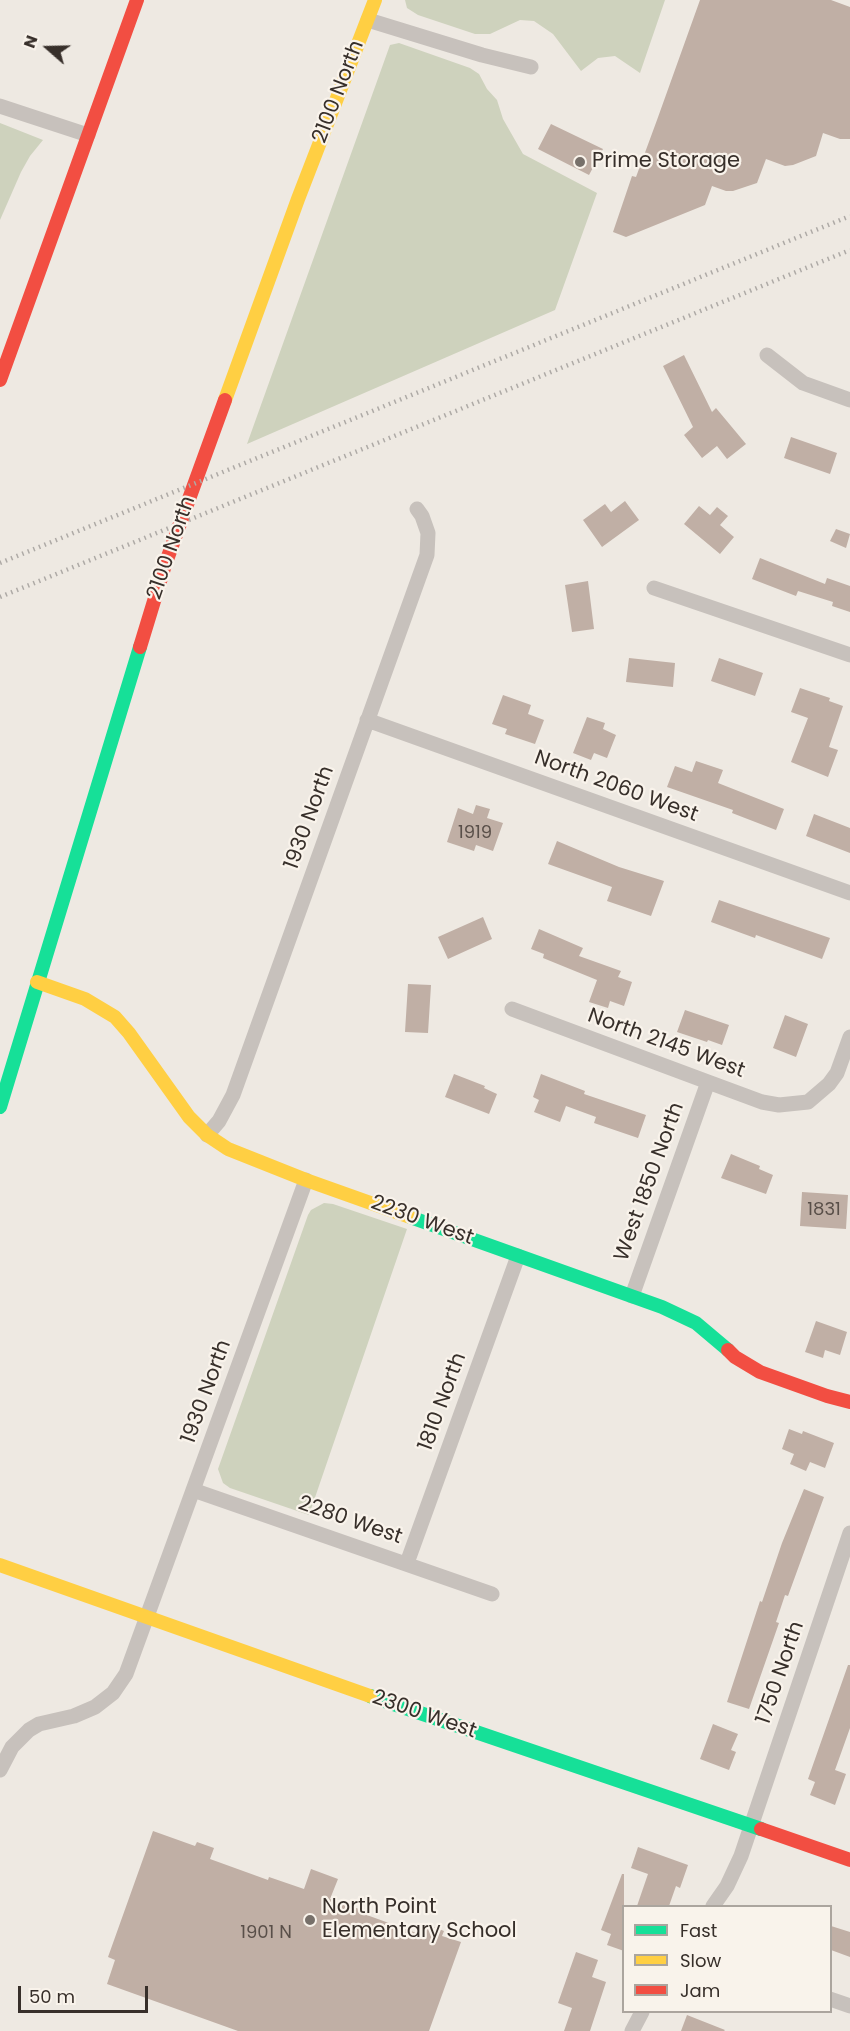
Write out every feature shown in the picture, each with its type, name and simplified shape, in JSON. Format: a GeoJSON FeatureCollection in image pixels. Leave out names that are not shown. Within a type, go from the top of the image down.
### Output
{"type":"FeatureCollection","features":[{"type":"Feature","properties":{"kind":"main road"},"geometry":{"type":"LineString","coordinates":[[0,380],[137,0]]}},
{"type":"Feature","properties":{"kind":"main road","name":"2100 North"},"geometry":{"type":"LineString","coordinates":[[0,1107],[165,565],[297,199],[375,0]]}},
{"type":"Feature","properties":{"kind":"main road","name":"2230 West"},"geometry":{"type":"LineString","coordinates":[[37,982],[85,999],[115,1017],[181,1107],[207,1135],[228,1149],[306,1180],[679,1314],[711,1334],[735,1357],[760,1371],[827,1396],[850,1402]]}},
{"type":"Feature","properties":{"kind":"main road","name":"2300 West"},"geometry":{"type":"LineString","coordinates":[[0,1565],[850,1860]]}},
{"type":"Feature","properties":{"kind":"street"},"geometry":{"type":"LineString","coordinates":[[368,20],[482,55],[531,67]]}},
{"type":"Feature","properties":{"kind":"street"},"geometry":{"type":"LineString","coordinates":[[0,106],[88,135]]}},
{"type":"Feature","properties":{"kind":"street"},"geometry":{"type":"LineString","coordinates":[[767,355],[802,383],[850,400]]}},
{"type":"Feature","properties":{"kind":"street","name":"1930 North"},"geometry":{"type":"LineString","coordinates":[[207,1135],[219,1121],[233,1095],[427,555],[428,533],[417,509]]}},
{"type":"Feature","properties":{"kind":"street"},"geometry":{"type":"LineString","coordinates":[[654,588],[850,655]]}},
{"type":"Feature","properties":{"kind":"street","name":"North 2060 West"},"geometry":{"type":"LineString","coordinates":[[367,720],[850,893]]}},
{"type":"Feature","properties":{"kind":"street","name":"North 2145 West"},"geometry":{"type":"LineString","coordinates":[[512,1009],[762,1102],[779,1105],[808,1102],[829,1084],[837,1073],[850,1037]]}},
{"type":"Feature","properties":{"kind":"street","name":"West 1850 North"},"geometry":{"type":"LineString","coordinates":[[632,1296],[708,1082]]}},
{"type":"Feature","properties":{"kind":"street","name":"1930 North"},"geometry":{"type":"LineString","coordinates":[[2,1760],[28,1730],[51,1720],[85,1712],[105,1701],[126,1674],[306,1180]]}},
{"type":"Feature","properties":{"kind":"street","name":"1810 North"},"geometry":{"type":"LineString","coordinates":[[407,1563],[518,1256]]}},
{"type":"Feature","properties":{"kind":"street","name":"2280 West"},"geometry":{"type":"LineString","coordinates":[[193,1490],[492,1593]]}},
{"type":"Feature","properties":{"kind":"street","name":"1750 North"},"geometry":{"type":"LineString","coordinates":[[714,1905],[727,1886],[752,1827],[850,1533]]}},
{"type":"Feature","properties":{"kind":"street"},"geometry":{"type":"LineString","coordinates":[[832,1999],[850,2006]]}},
{"type":"Feature","properties":{"kind":"street"},"geometry":{"type":"LineString","coordinates":[[632,2031],[641,2013]]}},
{"type":"Feature","properties":{"kind":"green space"},"geometry":{"type":"Polygon","coordinates":[[[405,0],[665,0],[640,73],[615,56],[598,58],[581,71],[553,34],[534,21],[520,20],[490,34],[475,34],[418,15],[407,8],[405,0]]]}},
{"type":"Feature","properties":{"kind":"green space"},"geometry":{"type":"Polygon","coordinates":[[[399,43],[470,68],[479,74],[487,89],[497,100],[503,119],[523,154],[597,193],[555,310],[247,444],[390,45],[399,43]]]}},
{"type":"Feature","properties":{"kind":"green space"},"geometry":{"type":"Polygon","coordinates":[[[0,123],[43,140],[21,172],[0,220],[0,123]]]}},
{"type":"Feature","properties":{"kind":"green space"},"geometry":{"type":"Polygon","coordinates":[[[324,1203],[407,1229],[309,1515],[230,1488],[223,1483],[218,1469],[308,1215],[311,1210],[324,1203]]]}},
{"type":"Feature","properties":{"kind":"building"},"geometry":{"type":"Polygon","coordinates":[[[700,0],[831,0],[850,7],[850,139],[840,139],[823,133],[816,156],[785,166],[766,159],[757,183],[733,191],[712,186],[705,205],[626,237],[613,232],[632,176],[636,177],[700,0]]]}},
{"type":"Feature","properties":{"kind":"building","name":"Prime Storage"},"geometry":{"type":"Polygon","coordinates":[[[551,124],[603,149],[589,175],[538,149],[551,124]]]}},
{"type":"Feature","properties":{"kind":"building"},"geometry":{"type":"Polygon","coordinates":[[[684,355],[712,412],[716,408],[746,444],[727,459],[717,446],[702,458],[684,435],[693,427],[663,366],[684,355]]]}},
{"type":"Feature","properties":{"kind":"building"},"geometry":{"type":"Polygon","coordinates":[[[791,437],[837,453],[830,474],[784,458],[791,437]]]}},
{"type":"Feature","properties":{"kind":"building"},"geometry":{"type":"Polygon","coordinates":[[[625,501],[639,520],[602,547],[583,520],[605,504],[611,512],[625,501]]]}},
{"type":"Feature","properties":{"kind":"building"},"geometry":{"type":"Polygon","coordinates":[[[699,506],[710,515],[717,507],[728,516],[720,525],[734,537],[720,554],[684,524],[699,506]]]}},
{"type":"Feature","properties":{"kind":"building"},"geometry":{"type":"Polygon","coordinates":[[[836,529],[850,534],[846,548],[830,541],[836,529]]]}},
{"type":"Feature","properties":{"kind":"building"},"geometry":{"type":"Polygon","coordinates":[[[760,558],[825,584],[827,578],[850,586],[850,612],[832,606],[833,602],[798,591],[796,596],[752,579],[760,558]]]}},
{"type":"Feature","properties":{"kind":"building"},"geometry":{"type":"Polygon","coordinates":[[[588,581],[594,629],[572,632],[565,585],[588,581]]]}},
{"type":"Feature","properties":{"kind":"building"},"geometry":{"type":"Polygon","coordinates":[[[629,658],[675,663],[673,687],[626,682],[629,658]]]}},
{"type":"Feature","properties":{"kind":"building"},"geometry":{"type":"Polygon","coordinates":[[[719,658],[763,673],[755,696],[711,681],[719,658]]]}},
{"type":"Feature","properties":{"kind":"building"},"geometry":{"type":"Polygon","coordinates":[[[800,688],[830,698],[829,701],[843,706],[829,747],[838,750],[828,777],[791,762],[808,718],[791,712],[800,688]]]}},
{"type":"Feature","properties":{"kind":"building"},"geometry":{"type":"Polygon","coordinates":[[[503,695],[531,705],[528,714],[544,720],[535,744],[505,734],[507,729],[492,724],[503,695]]]}},
{"type":"Feature","properties":{"kind":"building"},"geometry":{"type":"Polygon","coordinates":[[[587,717],[605,723],[603,729],[616,735],[607,758],[594,753],[591,760],[573,753],[587,717]]]}},
{"type":"Feature","properties":{"kind":"building"},"geometry":{"type":"Polygon","coordinates":[[[696,761],[723,770],[718,783],[784,809],[776,830],[732,813],[733,810],[667,787],[675,766],[692,772],[696,761]]]}},
{"type":"Feature","properties":{"kind":"building"},"geometry":{"type":"Polygon","coordinates":[[[476,805],[490,809],[487,818],[503,823],[493,851],[476,845],[474,851],[447,842],[458,808],[473,814],[476,805]]]}},
{"type":"Feature","properties":{"kind":"building"},"geometry":{"type":"Polygon","coordinates":[[[814,814],[850,828],[850,853],[806,836],[814,814]]]}},
{"type":"Feature","properties":{"kind":"building"},"geometry":{"type":"Polygon","coordinates":[[[557,841],[619,867],[664,881],[651,916],[607,901],[612,887],[548,864],[557,841]]]}},
{"type":"Feature","properties":{"kind":"building"},"geometry":{"type":"Polygon","coordinates":[[[719,900],[830,938],[822,959],[756,935],[755,938],[711,922],[719,900]]]}},
{"type":"Feature","properties":{"kind":"building"},"geometry":{"type":"Polygon","coordinates":[[[483,917],[492,939],[448,959],[438,937],[483,917]]]}},
{"type":"Feature","properties":{"kind":"building"},"geometry":{"type":"Polygon","coordinates":[[[539,929],[583,948],[579,956],[621,971],[618,977],[632,982],[624,1006],[610,1001],[608,1008],[589,1002],[597,980],[543,958],[544,954],[531,949],[539,929]]]}},
{"type":"Feature","properties":{"kind":"building"},"geometry":{"type":"Polygon","coordinates":[[[408,984],[431,985],[428,1033],[405,1032],[408,984]]]}},
{"type":"Feature","properties":{"kind":"building"},"geometry":{"type":"Polygon","coordinates":[[[685,1010],[729,1025],[722,1045],[677,1032],[685,1010]]]}},
{"type":"Feature","properties":{"kind":"building"},"geometry":{"type":"Polygon","coordinates":[[[785,1015],[808,1024],[796,1057],[773,1048],[785,1015]]]}},
{"type":"Feature","properties":{"kind":"building"},"geometry":{"type":"Polygon","coordinates":[[[454,1074],[485,1086],[484,1088],[497,1094],[489,1114],[445,1097],[454,1074]]]}},
{"type":"Feature","properties":{"kind":"building"},"geometry":{"type":"Polygon","coordinates":[[[541,1074],[585,1091],[584,1094],[646,1115],[638,1138],[594,1123],[596,1117],[566,1106],[560,1122],[534,1112],[539,1100],[533,1097],[541,1074]]]}},
{"type":"Feature","properties":{"kind":"building"},"geometry":{"type":"Polygon","coordinates":[[[731,1154],[760,1166],[759,1169],[773,1175],[766,1194],[721,1178],[731,1154]]]}},
{"type":"Feature","properties":{"kind":"building"},"geometry":{"type":"Polygon","coordinates":[[[802,1192],[848,1195],[846,1229],[800,1226],[802,1192]]]}},
{"type":"Feature","properties":{"kind":"building"},"geometry":{"type":"Polygon","coordinates":[[[816,1321],[847,1332],[840,1355],[825,1350],[823,1358],[805,1352],[816,1321]]]}},
{"type":"Feature","properties":{"kind":"building"},"geometry":{"type":"Polygon","coordinates":[[[789,1429],[802,1434],[803,1431],[834,1443],[825,1468],[810,1462],[806,1471],[790,1464],[794,1454],[782,1449],[789,1429]]]}},
{"type":"Feature","properties":{"kind":"building"},"geometry":{"type":"Polygon","coordinates":[[[804,1489],[824,1497],[788,1596],[785,1595],[776,1622],[779,1623],[749,1709],[727,1702],[760,1601],[762,1602],[782,1543],[804,1489]]]}},
{"type":"Feature","properties":{"kind":"building"},"geometry":{"type":"Polygon","coordinates":[[[848,1665],[850,1665],[850,1728],[835,1770],[846,1774],[835,1805],[810,1795],[815,1782],[808,1779],[848,1665]]]}},
{"type":"Feature","properties":{"kind":"building"},"geometry":{"type":"Polygon","coordinates":[[[713,1724],[738,1734],[731,1750],[736,1752],[729,1770],[700,1759],[713,1724]]]}},
{"type":"Feature","properties":{"kind":"building","name":"North Point Elementary School"},"geometry":{"type":"Polygon","coordinates":[[[153,1831],[195,1846],[197,1842],[214,1848],[210,1859],[268,1880],[269,1877],[304,1889],[311,1869],[338,1879],[330,1899],[422,1935],[426,1924],[444,1931],[442,1936],[461,1942],[429,2031],[238,2031],[107,1984],[115,1960],[108,1957],[153,1831]]]}},
{"type":"Feature","properties":{"kind":"building"},"geometry":{"type":"Polygon","coordinates":[[[638,1847],[688,1865],[680,1888],[676,1886],[669,1905],[637,1905],[648,1874],[631,1868],[638,1847]]]}},
{"type":"Feature","properties":{"kind":"building"},"geometry":{"type":"Polygon","coordinates":[[[622,1874],[624,1874],[622,1950],[607,1945],[611,1934],[601,1930],[622,1874]]]}},
{"type":"Feature","properties":{"kind":"building"},"geometry":{"type":"Polygon","coordinates":[[[832,1926],[850,1932],[850,1957],[832,1950],[832,1926]]]}},
{"type":"Feature","properties":{"kind":"building"},"geometry":{"type":"Polygon","coordinates":[[[576,1952],[598,1960],[592,1977],[606,1982],[590,2031],[564,2031],[572,2008],[558,2003],[576,1952]]]}},
{"type":"Feature","properties":{"kind":"building"},"geometry":{"type":"Polygon","coordinates":[[[687,2015],[725,2030],[681,2031],[687,2015]]]}},
{"type":"Feature","properties":{"kind":"railway"},"geometry":{"type":"LineString","coordinates":[[0,563],[850,216]]}},
{"type":"Feature","properties":{"kind":"railway"},"geometry":{"type":"LineString","coordinates":[[0,597],[850,250]]}},
{"type":"Feature","properties":{"kind":"traffic: fast"},"geometry":{"type":"LineString","coordinates":[[0,1107],[140,647]]}},
{"type":"Feature","properties":{"kind":"traffic: fast"},"geometry":{"type":"LineString","coordinates":[[410,1217],[662,1307],[696,1323],[728,1350]]}},
{"type":"Feature","properties":{"kind":"traffic: fast"},"geometry":{"type":"LineString","coordinates":[[370,1696],[761,1829]]}},
{"type":"Feature","properties":{"kind":"traffic: slow"},"geometry":{"type":"LineString","coordinates":[[225,400],[298,199],[375,0]]}},
{"type":"Feature","properties":{"kind":"traffic: slow"},"geometry":{"type":"LineString","coordinates":[[37,982],[85,999],[115,1017],[189,1117],[207,1135],[228,1149],[410,1217]]}},
{"type":"Feature","properties":{"kind":"traffic: slow"},"geometry":{"type":"LineString","coordinates":[[0,1565],[370,1696]]}},
{"type":"Feature","properties":{"kind":"traffic: jam"},"geometry":{"type":"LineString","coordinates":[[0,380],[137,0]]}},
{"type":"Feature","properties":{"kind":"traffic: jam"},"geometry":{"type":"LineString","coordinates":[[140,647],[165,565],[225,400]]}},
{"type":"Feature","properties":{"kind":"traffic: jam"},"geometry":{"type":"LineString","coordinates":[[728,1350],[735,1357],[760,1372],[850,1402]]}},
{"type":"Feature","properties":{"kind":"traffic: jam"},"geometry":{"type":"LineString","coordinates":[[761,1829],[850,1860]]}},
{"type":"Feature","properties":{"kind":"place","name":"Prime Storage"},"geometry":{"type":"Point","coordinates":[580,162]}},
{"type":"Feature","properties":{"kind":"place","name":"North Point Elementary School"},"geometry":{"type":"Point","coordinates":[310,1920]}}]}
